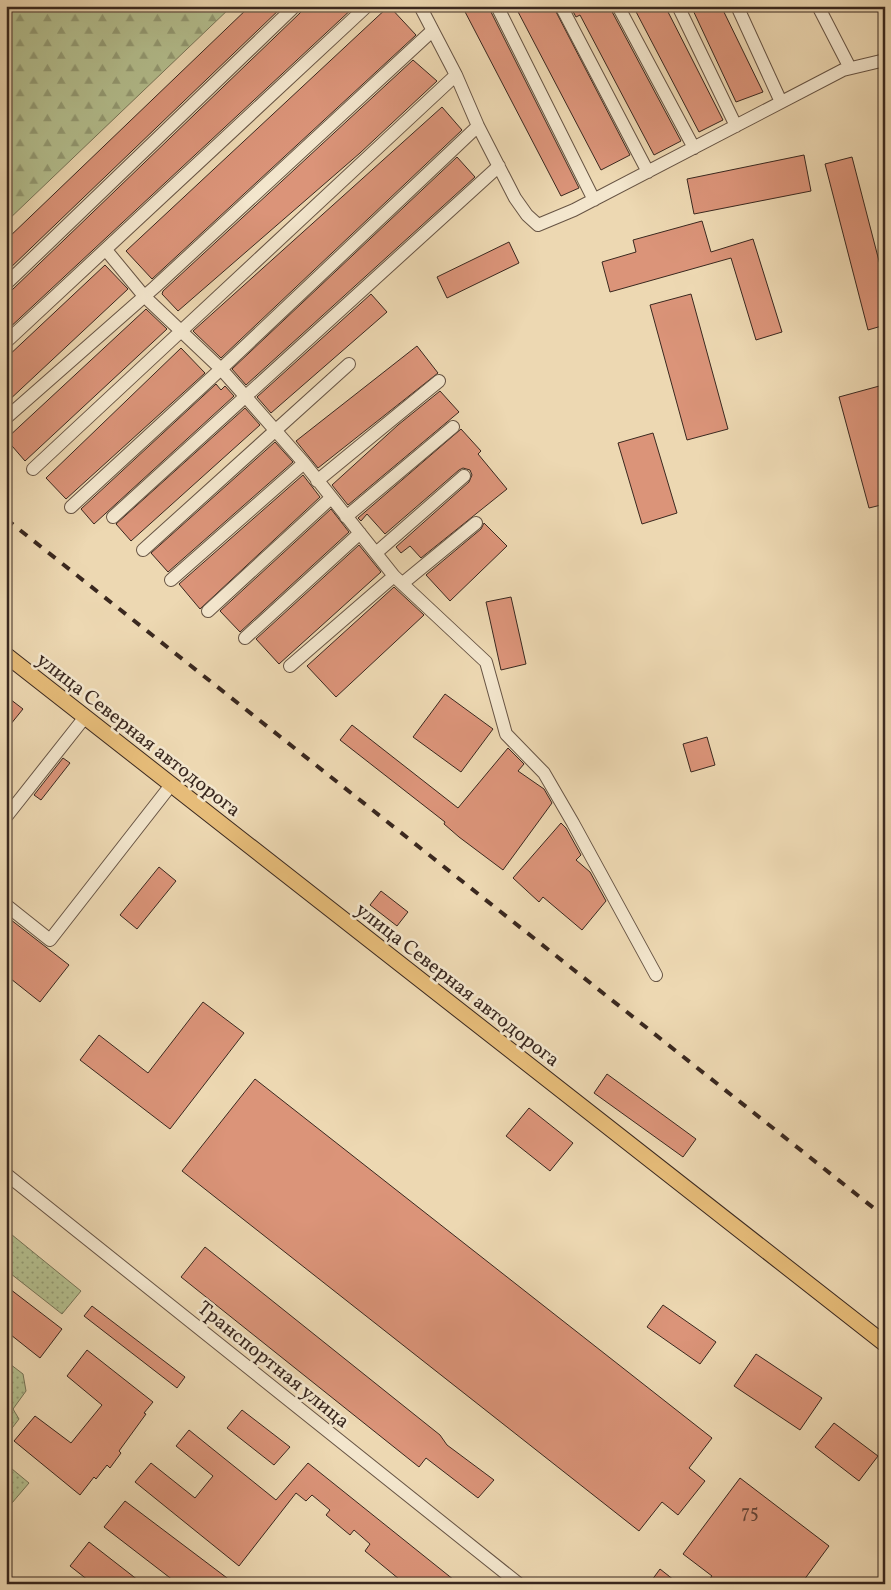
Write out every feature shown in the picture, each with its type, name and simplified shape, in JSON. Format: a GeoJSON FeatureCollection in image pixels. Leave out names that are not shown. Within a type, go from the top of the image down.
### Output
{"type":"FeatureCollection","features":[{"type":"Feature","properties":{"kind":"main road","name":"улица Северная автодорога"},"geometry":{"type":"LineString","coordinates":[[6,655],[885,1344]]}},
{"type":"Feature","properties":{"kind":"street"},"geometry":{"type":"LineString","coordinates":[[6,284],[295,6]]}},
{"type":"Feature","properties":{"kind":"street"},"geometry":{"type":"LineString","coordinates":[[6,342],[367,6]]}},
{"type":"Feature","properties":{"kind":"street"},"geometry":{"type":"LineString","coordinates":[[420,6],[456,75],[478,126],[527,215],[538,225],[594,200],[850,68],[885,60]]}},
{"type":"Feature","properties":{"kind":"street"},"geometry":{"type":"LineString","coordinates":[[497,6],[594,200]]}},
{"type":"Feature","properties":{"kind":"street"},"geometry":{"type":"LineString","coordinates":[[561,6],[648,172]]}},
{"type":"Feature","properties":{"kind":"street"},"geometry":{"type":"LineString","coordinates":[[618,6],[694,148]]}},
{"type":"Feature","properties":{"kind":"street"},"geometry":{"type":"LineString","coordinates":[[678,6],[736,126]]}},
{"type":"Feature","properties":{"kind":"street"},"geometry":{"type":"LineString","coordinates":[[737,6],[782,102]]}},
{"type":"Feature","properties":{"kind":"street"},"geometry":{"type":"LineString","coordinates":[[818,6],[850,68]]}},
{"type":"Feature","properties":{"kind":"street"},"geometry":{"type":"LineString","coordinates":[[6,418],[144,296],[432,31]]}},
{"type":"Feature","properties":{"kind":"street"},"geometry":{"type":"LineString","coordinates":[[33,469],[456,75]]}},
{"type":"Feature","properties":{"kind":"street"},"geometry":{"type":"LineString","coordinates":[[70,507],[220,369],[478,126]]}},
{"type":"Feature","properties":{"kind":"street"},"geometry":{"type":"LineString","coordinates":[[113,518],[500,166]]}},
{"type":"Feature","properties":{"kind":"street"},"geometry":{"type":"LineString","coordinates":[[106,250],[144,296],[220,369],[246,397],[304,463],[398,580],[486,662],[506,734],[544,773],[656,975]]}},
{"type":"Feature","properties":{"kind":"street"},"geometry":{"type":"LineString","coordinates":[[143,550],[349,364]]}},
{"type":"Feature","properties":{"kind":"street"},"geometry":{"type":"LineString","coordinates":[[317,481],[439,382]]}},
{"type":"Feature","properties":{"kind":"street"},"geometry":{"type":"LineString","coordinates":[[346,517],[453,427]]}},
{"type":"Feature","properties":{"kind":"street"},"geometry":{"type":"LineString","coordinates":[[171,580],[304,463]]}},
{"type":"Feature","properties":{"kind":"street"},"geometry":{"type":"LineString","coordinates":[[376,553],[464,476]]}},
{"type":"Feature","properties":{"kind":"street"},"geometry":{"type":"LineString","coordinates":[[208,611],[331,498]]}},
{"type":"Feature","properties":{"kind":"street"},"geometry":{"type":"LineString","coordinates":[[290,666],[398,580],[476,523]]}},
{"type":"Feature","properties":{"kind":"street"},"geometry":{"type":"LineString","coordinates":[[245,638],[360,533]]}},
{"type":"Feature","properties":{"kind":"street"},"geometry":{"type":"LineString","coordinates":[[6,817],[85,717]]}},
{"type":"Feature","properties":{"kind":"street"},"geometry":{"type":"LineString","coordinates":[[6,906],[50,940],[171,785]]}},
{"type":"Feature","properties":{"kind":"street","name":"Транспортная улица"},"geometry":{"type":"LineString","coordinates":[[6,1174],[519,1584]]}},
{"type":"Feature","properties":{"kind":"green space"},"geometry":{"type":"Polygon","coordinates":[[[6,6],[232,6],[6,222],[6,6]]]}},
{"type":"Feature","properties":{"kind":"green space"},"geometry":{"type":"Polygon","coordinates":[[[6,1230],[81,1291],[62,1314],[6,1270],[6,1230]]]}},
{"type":"Feature","properties":{"kind":"green space"},"geometry":{"type":"Polygon","coordinates":[[[6,1361],[23,1374],[26,1391],[13,1409],[19,1419],[6,1436],[6,1361]]]}},
{"type":"Feature","properties":{"kind":"green space"},"geometry":{"type":"Polygon","coordinates":[[[6,1464],[29,1483],[6,1510],[6,1464]]]}},
{"type":"Feature","properties":{"kind":"building"},"geometry":{"type":"Polygon","coordinates":[[[250,6],[283,6],[6,272],[6,240],[250,6]]]}},
{"type":"Feature","properties":{"kind":"building"},"geometry":{"type":"Polygon","coordinates":[[[303,6],[355,6],[6,331],[6,292],[12,290],[301,12],[303,6]]]}},
{"type":"Feature","properties":{"kind":"building"},"geometry":{"type":"Polygon","coordinates":[[[389,6],[416,35],[152,279],[126,251],[389,6]]]}},
{"type":"Feature","properties":{"kind":"building"},"geometry":{"type":"Polygon","coordinates":[[[462,6],[488,6],[579,188],[561,196],[462,6]]]}},
{"type":"Feature","properties":{"kind":"building"},"geometry":{"type":"Polygon","coordinates":[[[515,6],[553,6],[630,155],[601,170],[515,6]]]}},
{"type":"Feature","properties":{"kind":"building"},"geometry":{"type":"Polygon","coordinates":[[[570,6],[609,6],[681,141],[654,155],[580,15],[576,17],[570,6]]]}},
{"type":"Feature","properties":{"kind":"building"},"geometry":{"type":"Polygon","coordinates":[[[633,6],[665,6],[723,120],[699,132],[633,6]]]}},
{"type":"Feature","properties":{"kind":"building"},"geometry":{"type":"Polygon","coordinates":[[[691,6],[721,6],[763,92],[736,102],[691,6]]]}},
{"type":"Feature","properties":{"kind":"building"},"geometry":{"type":"Polygon","coordinates":[[[413,60],[437,81],[360,153],[178,311],[162,294],[163,291],[413,60]]]}},
{"type":"Feature","properties":{"kind":"building"},"geometry":{"type":"Polygon","coordinates":[[[442,107],[462,130],[221,358],[193,331],[442,107]]]}},
{"type":"Feature","properties":{"kind":"building"},"geometry":{"type":"Polygon","coordinates":[[[804,155],[811,191],[694,214],[687,179],[804,155]]]}},
{"type":"Feature","properties":{"kind":"building"},"geometry":{"type":"Polygon","coordinates":[[[457,157],[475,177],[246,385],[232,369],[457,157]]]}},
{"type":"Feature","properties":{"kind":"building"},"geometry":{"type":"Polygon","coordinates":[[[852,157],[885,284],[885,325],[868,330],[825,164],[852,157]]]}},
{"type":"Feature","properties":{"kind":"building"},"geometry":{"type":"Polygon","coordinates":[[[702,221],[711,252],[753,239],[782,332],[756,340],[731,258],[610,292],[602,262],[636,252],[633,240],[702,221]]]}},
{"type":"Feature","properties":{"kind":"building"},"geometry":{"type":"Polygon","coordinates":[[[509,242],[519,263],[447,298],[437,277],[509,242]]]}},
{"type":"Feature","properties":{"kind":"building"},"geometry":{"type":"Polygon","coordinates":[[[105,265],[128,289],[6,403],[6,358],[105,265]]]}},
{"type":"Feature","properties":{"kind":"building"},"geometry":{"type":"Polygon","coordinates":[[[371,294],[387,312],[271,413],[257,397],[371,294]]]}},
{"type":"Feature","properties":{"kind":"building"},"geometry":{"type":"Polygon","coordinates":[[[691,294],[728,429],[687,440],[650,305],[691,294]]]}},
{"type":"Feature","properties":{"kind":"building"},"geometry":{"type":"Polygon","coordinates":[[[146,309],[167,329],[25,461],[6,439],[146,309]]]}},
{"type":"Feature","properties":{"kind":"building"},"geometry":{"type":"Polygon","coordinates":[[[417,346],[438,373],[318,468],[296,441],[417,346]]]}},
{"type":"Feature","properties":{"kind":"building"},"geometry":{"type":"Polygon","coordinates":[[[181,348],[205,373],[66,499],[46,478],[181,348]]]}},
{"type":"Feature","properties":{"kind":"building"},"geometry":{"type":"Polygon","coordinates":[[[216,384],[221,390],[225,386],[234,396],[94,524],[81,509],[216,384]]]}},
{"type":"Feature","properties":{"kind":"building"},"geometry":{"type":"Polygon","coordinates":[[[883,385],[885,504],[869,508],[839,397],[883,385]]]}},
{"type":"Feature","properties":{"kind":"building"},"geometry":{"type":"Polygon","coordinates":[[[440,391],[459,412],[348,505],[332,485],[398,425],[440,391]]]}},
{"type":"Feature","properties":{"kind":"building"},"geometry":{"type":"Polygon","coordinates":[[[245,408],[260,425],[131,541],[116,524],[245,408]]]}},
{"type":"Feature","properties":{"kind":"building"},"geometry":{"type":"Polygon","coordinates":[[[461,429],[481,451],[478,454],[507,489],[421,558],[410,546],[401,553],[396,547],[469,482],[472,475],[470,470],[463,468],[459,470],[385,534],[367,514],[361,521],[358,518],[461,429]]]}},
{"type":"Feature","properties":{"kind":"building"},"geometry":{"type":"Polygon","coordinates":[[[653,433],[677,513],[642,524],[618,443],[653,433]]]}},
{"type":"Feature","properties":{"kind":"building"},"geometry":{"type":"Polygon","coordinates":[[[275,442],[293,462],[168,572],[151,553],[275,442]]]}},
{"type":"Feature","properties":{"kind":"building"},"geometry":{"type":"Polygon","coordinates":[[[303,475],[320,497],[200,609],[179,584],[303,475]]]}},
{"type":"Feature","properties":{"kind":"building"},"geometry":{"type":"Polygon","coordinates":[[[331,509],[349,532],[240,632],[220,611],[331,509]]]}},
{"type":"Feature","properties":{"kind":"building"},"geometry":{"type":"Polygon","coordinates":[[[484,523],[507,546],[450,601],[426,575],[481,529],[484,523]]]}},
{"type":"Feature","properties":{"kind":"building"},"geometry":{"type":"Polygon","coordinates":[[[359,545],[381,572],[279,664],[256,639],[359,545]]]}},
{"type":"Feature","properties":{"kind":"building"},"geometry":{"type":"Polygon","coordinates":[[[394,587],[424,615],[336,697],[307,666],[394,587]]]}},
{"type":"Feature","properties":{"kind":"building"},"geometry":{"type":"Polygon","coordinates":[[[511,597],[526,664],[501,670],[486,602],[511,597]]]}},
{"type":"Feature","properties":{"kind":"building"},"geometry":{"type":"Polygon","coordinates":[[[445,694],[493,729],[461,772],[413,737],[445,694]]]}},
{"type":"Feature","properties":{"kind":"building"},"geometry":{"type":"Polygon","coordinates":[[[6,696],[23,709],[6,730],[6,696]]]}},
{"type":"Feature","properties":{"kind":"building"},"geometry":{"type":"Polygon","coordinates":[[[352,725],[458,808],[508,748],[524,764],[518,771],[544,789],[552,803],[503,870],[459,837],[444,824],[445,822],[340,740],[352,725]]]}},
{"type":"Feature","properties":{"kind":"building"},"geometry":{"type":"Polygon","coordinates":[[[707,737],[715,765],[691,772],[683,744],[707,737]]]}},
{"type":"Feature","properties":{"kind":"building"},"geometry":{"type":"Polygon","coordinates":[[[63,758],[70,763],[41,800],[34,795],[63,758]]]}},
{"type":"Feature","properties":{"kind":"building"},"geometry":{"type":"Polygon","coordinates":[[[561,823],[566,828],[581,855],[576,860],[590,872],[606,901],[582,930],[543,897],[539,902],[513,878],[561,823]]]}},
{"type":"Feature","properties":{"kind":"building"},"geometry":{"type":"Polygon","coordinates":[[[159,867],[176,881],[137,929],[120,915],[159,867]]]}},
{"type":"Feature","properties":{"kind":"building"},"geometry":{"type":"Polygon","coordinates":[[[381,891],[408,912],[397,926],[370,905],[381,891]]]}},
{"type":"Feature","properties":{"kind":"building"},"geometry":{"type":"Polygon","coordinates":[[[6,916],[69,965],[40,1002],[6,975],[6,916]]]}},
{"type":"Feature","properties":{"kind":"building"},"geometry":{"type":"Polygon","coordinates":[[[203,1002],[244,1033],[170,1129],[80,1060],[99,1035],[148,1073],[203,1002]]]}},
{"type":"Feature","properties":{"kind":"building"},"geometry":{"type":"Polygon","coordinates":[[[607,1074],[696,1139],[683,1157],[594,1093],[607,1074]]]}},
{"type":"Feature","properties":{"kind":"building"},"geometry":{"type":"Polygon","coordinates":[[[255,1079],[712,1438],[689,1468],[705,1481],[678,1515],[662,1502],[639,1531],[182,1171],[255,1079]]]}},
{"type":"Feature","properties":{"kind":"building"},"geometry":{"type":"Polygon","coordinates":[[[529,1108],[573,1143],[550,1171],[506,1136],[529,1108]]]}},
{"type":"Feature","properties":{"kind":"building"},"geometry":{"type":"Polygon","coordinates":[[[205,1247],[440,1435],[447,1445],[494,1480],[478,1498],[426,1458],[419,1467],[181,1277],[205,1247]]]}},
{"type":"Feature","properties":{"kind":"building"},"geometry":{"type":"Polygon","coordinates":[[[6,1286],[62,1329],[40,1358],[6,1331],[6,1286]]]}},
{"type":"Feature","properties":{"kind":"building"},"geometry":{"type":"Polygon","coordinates":[[[663,1305],[716,1342],[700,1364],[647,1327],[663,1305]]]}},
{"type":"Feature","properties":{"kind":"building"},"geometry":{"type":"Polygon","coordinates":[[[92,1306],[185,1377],[177,1388],[84,1316],[92,1306]]]}},
{"type":"Feature","properties":{"kind":"building"},"geometry":{"type":"Polygon","coordinates":[[[87,1350],[153,1402],[119,1451],[121,1453],[110,1468],[107,1465],[96,1479],[94,1477],[80,1495],[14,1441],[35,1416],[71,1443],[102,1405],[67,1376],[87,1350]]]}},
{"type":"Feature","properties":{"kind":"building"},"geometry":{"type":"Polygon","coordinates":[[[756,1354],[822,1398],[800,1430],[734,1386],[756,1354]]]}},
{"type":"Feature","properties":{"kind":"building"},"geometry":{"type":"Polygon","coordinates":[[[242,1410],[290,1447],[274,1465],[227,1428],[242,1410]]]}},
{"type":"Feature","properties":{"kind":"building"},"geometry":{"type":"Polygon","coordinates":[[[834,1423],[878,1456],[859,1481],[815,1447],[834,1423]]]}},
{"type":"Feature","properties":{"kind":"building"},"geometry":{"type":"Polygon","coordinates":[[[189,1430],[276,1500],[308,1463],[459,1584],[405,1584],[365,1551],[370,1544],[354,1530],[350,1535],[326,1515],[330,1510],[312,1495],[306,1501],[296,1493],[239,1566],[135,1482],[151,1463],[195,1498],[213,1476],[176,1446],[189,1430]]]}},
{"type":"Feature","properties":{"kind":"building"},"geometry":{"type":"Polygon","coordinates":[[[740,1478],[829,1546],[801,1584],[706,1584],[712,1576],[683,1554],[740,1478]]]}},
{"type":"Feature","properties":{"kind":"building"},"geometry":{"type":"Polygon","coordinates":[[[125,1501],[235,1584],[178,1584],[104,1527],[125,1501]]]}},
{"type":"Feature","properties":{"kind":"building"},"geometry":{"type":"Polygon","coordinates":[[[89,1542],[143,1584],[93,1584],[70,1566],[89,1542]]]}},
{"type":"Feature","properties":{"kind":"building"},"geometry":{"type":"Polygon","coordinates":[[[660,1569],[679,1584],[649,1584],[660,1569]]]}},
{"type":"Feature","properties":{"kind":"railway"},"geometry":{"type":"LineString","coordinates":[[6,519],[885,1217]]}}]}
